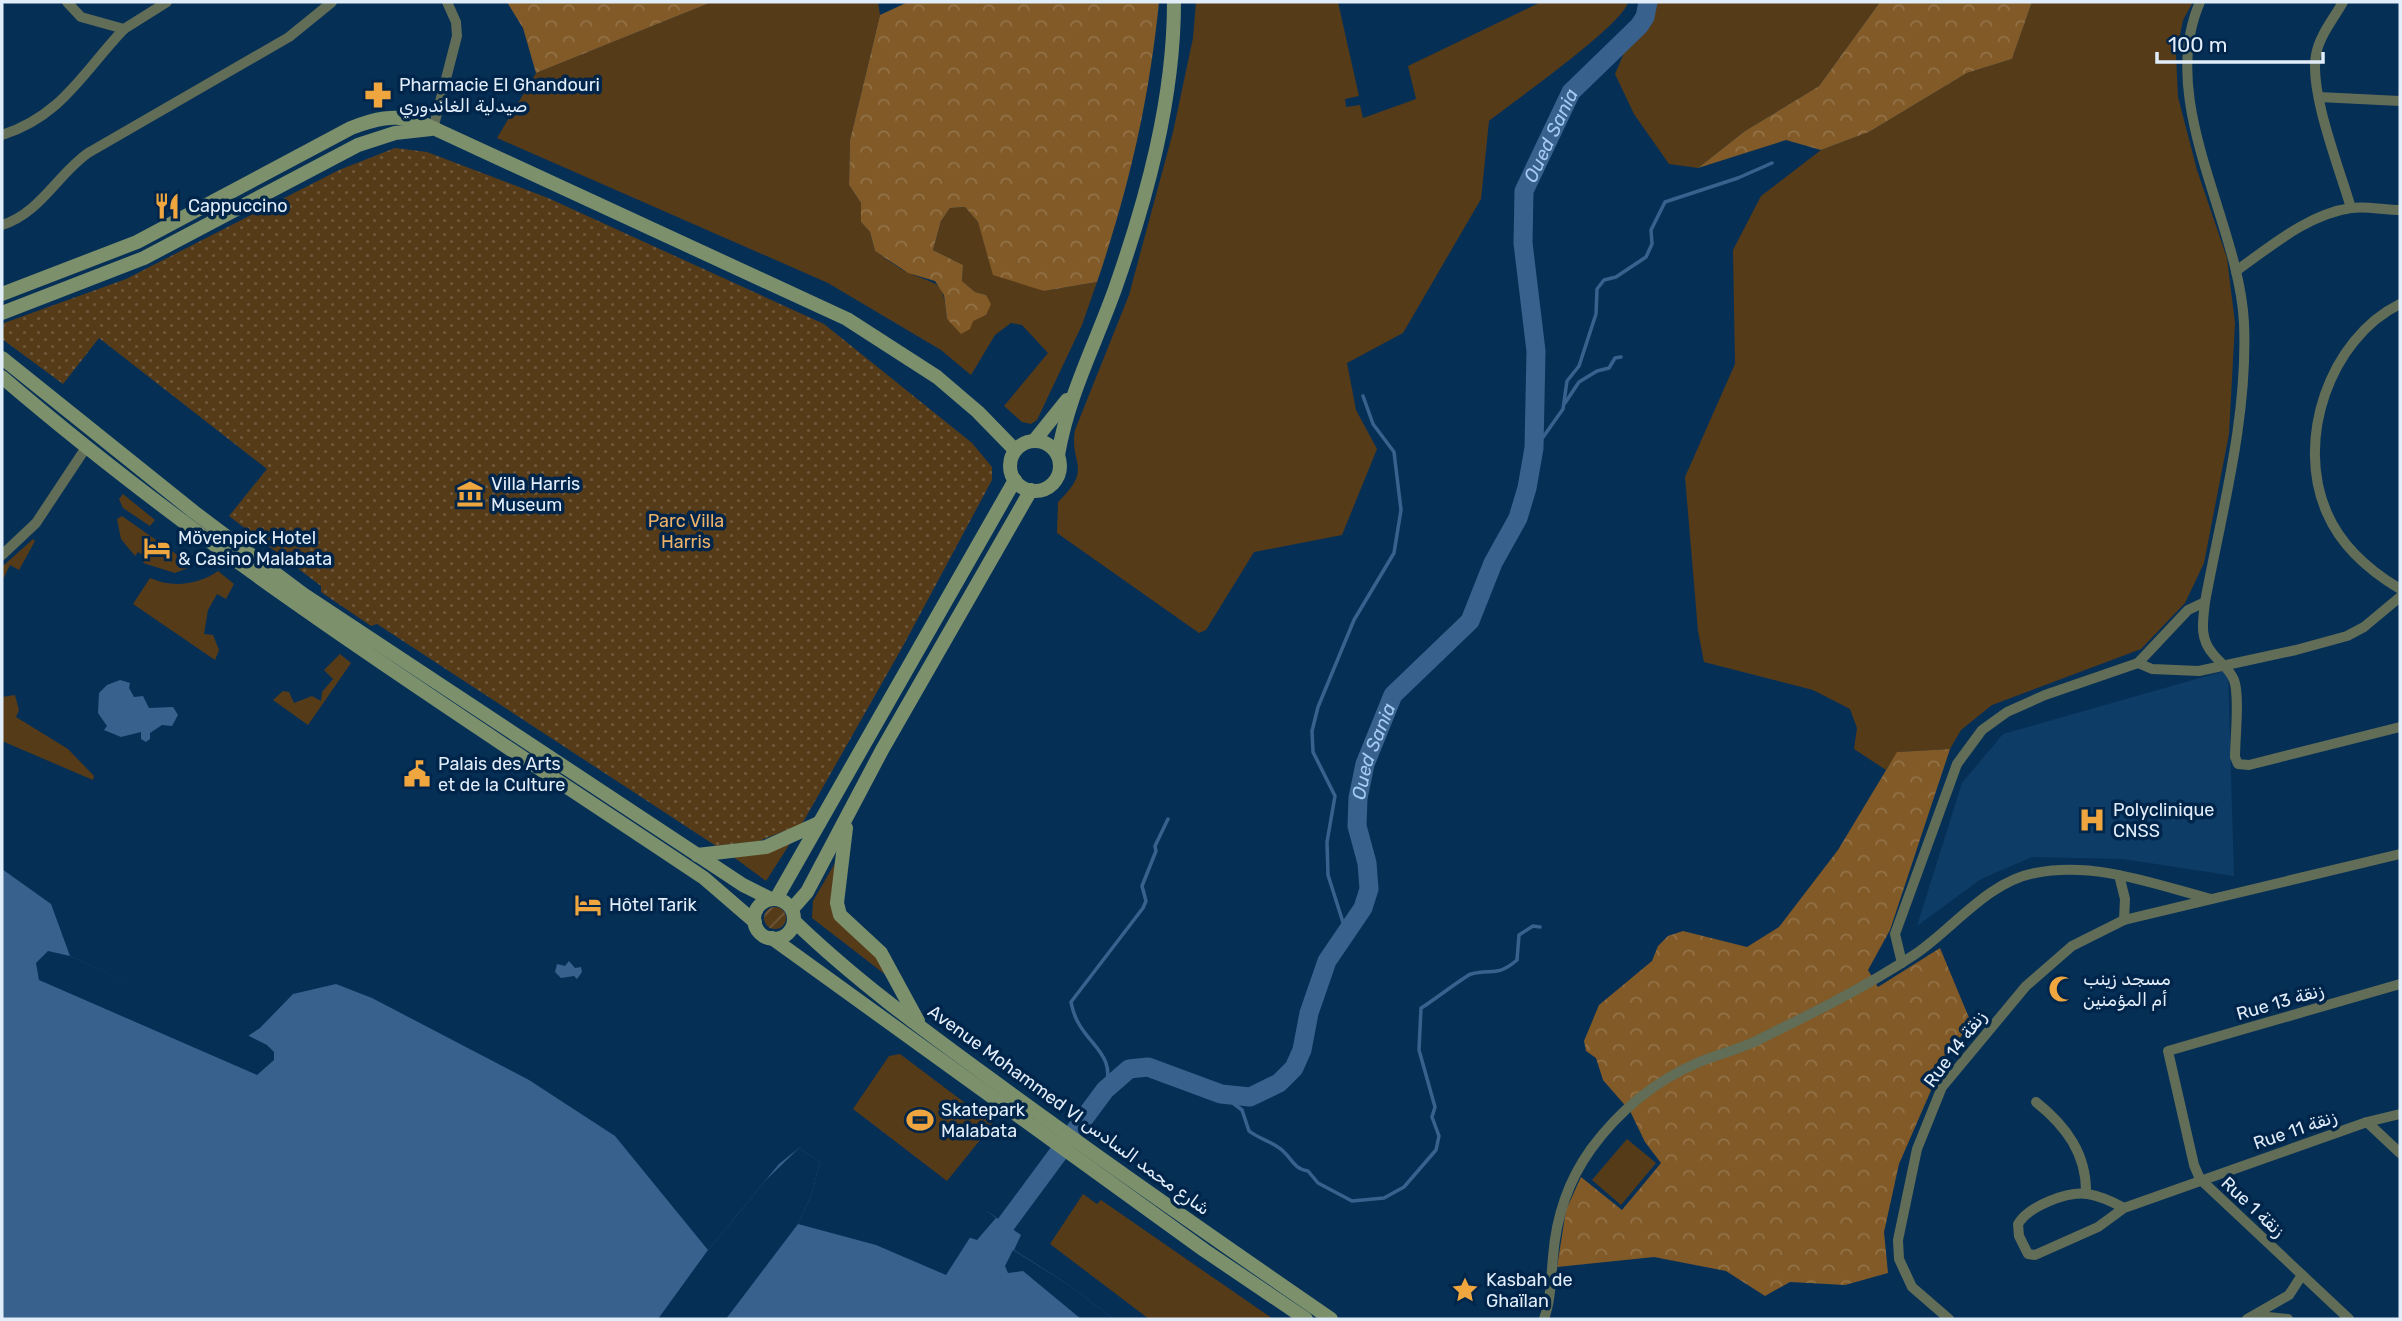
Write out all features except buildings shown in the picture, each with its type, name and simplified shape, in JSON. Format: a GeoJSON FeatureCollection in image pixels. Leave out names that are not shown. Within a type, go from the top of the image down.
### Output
{"type":"FeatureCollection","features":[{"type":"Feature","properties":{"kind":"main road"},"geometry":{"type":"LineString","coordinates":[[1072,394],[1034,441],[1015,450],[1010,464],[1015,481],[1031,490],[1048,487],[1056,478],[1060,467],[1058,455],[1072,394],[1114,290],[1147,183],[1169,72],[1174,2]]}},
{"type":"Feature","properties":{"kind":"main road"},"geometry":{"type":"LineString","coordinates":[[1173,25],[1180,2]]}},
{"type":"Feature","properties":{"kind":"main road"},"geometry":{"type":"LineString","coordinates":[[2,294],[137,242],[361,124],[401,117],[433,129],[847,319],[937,377],[1015,450]]}},
{"type":"Feature","properties":{"kind":"main road"},"geometry":{"type":"LineString","coordinates":[[2,313],[144,258],[358,145],[394,133],[433,129]]}},
{"type":"Feature","properties":{"kind":"main road"},"geometry":{"type":"LineString","coordinates":[[2,358],[194,512],[303,594],[697,855],[773,899],[793,915]]}},
{"type":"Feature","properties":{"kind":"main road"},"geometry":{"type":"LineString","coordinates":[[2,376],[248,572],[340,637],[704,877],[755,922],[761,933],[772,938],[789,932],[793,915],[1031,490]]}},
{"type":"Feature","properties":{"kind":"main road"},"geometry":{"type":"LineString","coordinates":[[1034,441],[1051,446],[1058,455]]}},
{"type":"Feature","properties":{"kind":"main road"},"geometry":{"type":"LineString","coordinates":[[755,922],[760,905],[773,899],[820,823],[1015,481]]}},
{"type":"Feature","properties":{"kind":"main road"},"geometry":{"type":"LineString","coordinates":[[847,819],[837,903],[840,915],[881,953],[925,1031]]}},
{"type":"Feature","properties":{"kind":"main road"},"geometry":{"type":"LineString","coordinates":[[697,855],[736,853],[766,847],[820,823]]}},
{"type":"Feature","properties":{"kind":"main road","name":"Avenue Mohammed VI شارع محمد السادس"},"geometry":{"type":"LineString","coordinates":[[793,915],[841,966],[1045,1128]]}},
{"type":"Feature","properties":{"kind":"main road","name":"Avenue Mohammed VI شارع محمد السادس"},"geometry":{"type":"LineString","coordinates":[[772,938],[1086,1156],[1331,1319]]}},
{"type":"Feature","properties":{"kind":"main road","name":"Avenue Mohammed VI شارع محمد السادس"},"geometry":{"type":"LineString","coordinates":[[1086,1156],[1306,1319]]}},
{"type":"Feature","properties":{"kind":"street"},"geometry":{"type":"LineString","coordinates":[[67,2],[81,17],[124,29]]}},
{"type":"Feature","properties":{"kind":"street"},"geometry":{"type":"LineString","coordinates":[[2,135],[45,116],[62,102],[124,29],[167,2]]}},
{"type":"Feature","properties":{"kind":"street"},"geometry":{"type":"LineString","coordinates":[[2,225],[33,209],[74,163],[88,153],[289,37],[332,2]]}},
{"type":"Feature","properties":{"kind":"street"},"geometry":{"type":"LineString","coordinates":[[433,129],[457,36],[456,22],[447,2]]}},
{"type":"Feature","properties":{"kind":"street"},"geometry":{"type":"LineString","coordinates":[[2200,2],[2188,50],[2192,111],[2236,271],[2244,321],[2242,394],[2237,440],[2202,621],[2204,637],[2211,653],[2225,664],[2235,682],[2235,757],[2242,766],[2400,727]]}},
{"type":"Feature","properties":{"kind":"street"},"geometry":{"type":"LineString","coordinates":[[2343,2],[2318,49],[2315,67],[2319,97],[2351,208]]}},
{"type":"Feature","properties":{"kind":"street"},"geometry":{"type":"LineString","coordinates":[[2319,97],[2400,101]]}},
{"type":"Feature","properties":{"kind":"street"},"geometry":{"type":"LineString","coordinates":[[2236,271],[2310,223],[2351,208],[2400,210]]}},
{"type":"Feature","properties":{"kind":"street"},"geometry":{"type":"LineString","coordinates":[[2400,304],[2374,321],[2353,340],[2339,362],[2327,387],[2316,451],[2319,487],[2334,527],[2361,561],[2400,589]]}},
{"type":"Feature","properties":{"kind":"street"},"geometry":{"type":"LineString","coordinates":[[2,555],[36,523],[87,446]]}},
{"type":"Feature","properties":{"kind":"street"},"geometry":{"type":"LineString","coordinates":[[2138,663],[2152,669],[2213,670],[2225,664],[2297,650],[2347,636],[2364,627],[2400,597]]}},
{"type":"Feature","properties":{"kind":"street"},"geometry":{"type":"LineString","coordinates":[[1902,962],[1895,934],[1957,764],[1974,738],[1994,720],[2023,704],[2138,663],[2188,610],[2205,602]]}},
{"type":"Feature","properties":{"kind":"street","name":"Rue 14 زنقة"},"geometry":{"type":"LineString","coordinates":[[1949,1319],[1912,1287],[1899,1259],[1898,1240],[1905,1200],[1926,1120],[1942,1087],[2026,986],[2073,946],[2124,920],[2400,854]]}},
{"type":"Feature","properties":{"kind":"street"},"geometry":{"type":"LineString","coordinates":[[1544,1319],[1560,1209],[1570,1185],[1591,1148],[1628,1106],[1665,1079],[1753,1042],[1902,962],[1932,943],[1992,892],[2016,878],[2066,869],[2119,875],[2211,899]]}},
{"type":"Feature","properties":{"kind":"street"},"geometry":{"type":"LineString","coordinates":[[2119,875],[2125,899],[2124,920]]}},
{"type":"Feature","properties":{"kind":"street","name":"Rue 13 زنقة"},"geometry":{"type":"LineString","coordinates":[[2168,1051],[2400,984]]}},
{"type":"Feature","properties":{"kind":"street","name":"Rue 1 زنقة"},"geometry":{"type":"LineString","coordinates":[[2168,1051],[2194,1165],[2200,1179],[2347,1318]]}},
{"type":"Feature","properties":{"kind":"street"},"geometry":{"type":"LineString","coordinates":[[2036,1102],[2062,1122],[2083,1166],[2086,1194],[2124,1208]]}},
{"type":"Feature","properties":{"kind":"street","name":"Rue 11 زنقة"},"geometry":{"type":"LineString","coordinates":[[2086,1194],[2072,1195],[2025,1215],[2017,1228],[2028,1254],[2035,1255],[2079,1237],[2124,1208],[2200,1179],[2367,1122],[2400,1114]]}},
{"type":"Feature","properties":{"kind":"street"},"geometry":{"type":"LineString","coordinates":[[2367,1122],[2400,1153]]}},
{"type":"Feature","properties":{"kind":"street"},"geometry":{"type":"LineString","coordinates":[[2252,1318],[2289,1295],[2301,1275]]}},
{"type":"Feature","properties":{"kind":"street"},"geometry":{"type":"LineString","coordinates":[[2252,1318],[2288,1319]]}},
{"type":"Feature","properties":{"kind":"shaded area","name":"Polyclinique CNSS"},"geometry":{"type":"Polygon","coordinates":[[[2228,670],[2234,876],[2123,859],[2032,857],[1981,879],[1917,926],[1962,783],[2003,734],[2228,670]]]}},
{"type":"Feature","properties":{"kind":"shaded area"},"geometry":{"type":"Polygon","coordinates":[[[120,680],[130,683],[129,688],[134,697],[143,696],[149,708],[173,707],[178,715],[172,726],[162,725],[150,733],[150,739],[146,742],[141,739],[141,732],[121,737],[104,730],[107,726],[98,713],[99,693],[107,685],[120,680]]]}},
{"type":"Feature","properties":{"kind":"shaded area"},"geometry":{"type":"Polygon","coordinates":[[[2,869],[51,904],[70,956],[248,1036],[260,1028],[293,994],[336,984],[372,998],[529,1080],[615,1136],[708,1250],[779,1164],[799,1148],[820,1162],[812,1193],[798,1224],[876,1245],[946,1275],[987,1211],[1021,1235],[1014,1250],[1066,1283],[1114,1319],[2,1319],[2,869]]]}},
{"type":"Feature","properties":{"kind":"shaded area"},"geometry":{"type":"Polygon","coordinates":[[[569,961],[575,968],[581,967],[582,972],[577,979],[574,976],[561,978],[555,972],[557,964],[565,966],[569,961]]]}},
{"type":"Feature","properties":{"kind":"green space"},"geometry":{"type":"Polygon","coordinates":[[[507,2],[712,2],[536,73],[523,28],[507,2]]]}},
{"type":"Feature","properties":{"kind":"green space"},"geometry":{"type":"Polygon","coordinates":[[[712,2],[878,2],[880,15],[850,140],[849,185],[861,203],[861,222],[870,232],[875,251],[905,271],[938,286],[944,297],[947,319],[955,325],[986,315],[986,295],[975,292],[962,281],[963,265],[933,250],[941,221],[950,208],[965,207],[978,222],[986,246],[1044,291],[1097,282],[1082,325],[1037,420],[1031,424],[1022,422],[1004,406],[1048,353],[1022,325],[1011,323],[995,335],[971,375],[941,350],[828,283],[497,138],[536,73],[712,2]]]}},
{"type":"Feature","properties":{"kind":"green space"},"geometry":{"type":"Polygon","coordinates":[[[908,2],[1159,2],[1150,74],[1136,144],[1119,213],[1097,282],[1044,291],[993,275],[978,222],[965,207],[950,208],[941,221],[933,250],[963,265],[962,281],[975,292],[986,295],[991,304],[986,315],[973,321],[970,329],[961,334],[947,319],[944,295],[935,281],[908,273],[875,251],[870,232],[861,222],[861,203],[849,185],[850,140],[880,15],[908,2]]]}},
{"type":"Feature","properties":{"kind":"green space"},"geometry":{"type":"Polygon","coordinates":[[[1196,2],[1338,2],[1359,96],[1345,99],[1346,107],[1360,105],[1363,118],[1416,99],[1408,66],[1541,2],[1628,2],[1622,12],[1589,44],[1489,121],[1481,199],[1403,333],[1347,363],[1356,410],[1377,449],[1342,535],[1254,552],[1206,630],[1199,633],[1057,533],[1058,502],[1069,490],[1078,473],[1075,430],[1129,295],[1173,132],[1193,38],[1196,2]]]}},
{"type":"Feature","properties":{"kind":"green space"},"geometry":{"type":"Polygon","coordinates":[[[1656,2],[1880,2],[1819,86],[1745,131],[1698,168],[1669,164],[1634,114],[1615,74],[1627,46],[1648,25],[1656,2]]]}},
{"type":"Feature","properties":{"kind":"green space"},"geometry":{"type":"Polygon","coordinates":[[[1880,2],[2032,2],[2012,59],[1967,73],[1869,132],[1821,150],[1786,140],[1698,168],[1745,131],[1819,86],[1880,2]]]}},
{"type":"Feature","properties":{"kind":"green space"},"geometry":{"type":"Polygon","coordinates":[[[2032,2],[2193,2],[2183,20],[2176,55],[2178,97],[2197,170],[2227,258],[2235,323],[2229,434],[2204,563],[2185,603],[2141,649],[1992,705],[1961,730],[1950,749],[1898,752],[1886,770],[1854,749],[1857,728],[1850,709],[1813,690],[1704,662],[1698,631],[1685,477],[1735,364],[1733,250],[1761,196],[1821,150],[1869,132],[1967,73],[2012,59],[2032,2]]]}},
{"type":"Feature","properties":{"kind":"green space","name":"Parc Villa Harris"},"geometry":{"type":"Polygon","coordinates":[[[395,148],[427,152],[548,198],[824,324],[972,443],[992,467],[992,480],[903,646],[802,824],[759,841],[716,846],[377,624],[371,626],[321,592],[321,586],[229,516],[267,469],[99,338],[63,384],[2,339],[4,323],[126,279],[339,170],[395,148]]]}},
{"type":"Feature","properties":{"kind":"green space"},"geometry":{"type":"Polygon","coordinates":[[[123,494],[155,520],[150,526],[123,508],[119,499],[123,494]]]}},
{"type":"Feature","properties":{"kind":"green space"},"geometry":{"type":"Polygon","coordinates":[[[122,516],[183,559],[188,568],[175,573],[143,563],[146,557],[138,552],[135,556],[121,539],[117,519],[122,516]]]}},
{"type":"Feature","properties":{"kind":"green space"},"geometry":{"type":"Polygon","coordinates":[[[33,539],[35,541],[19,570],[10,565],[2,581],[2,567],[33,539]]]}},
{"type":"Feature","properties":{"kind":"green space"},"geometry":{"type":"Polygon","coordinates":[[[218,571],[234,584],[226,599],[217,594],[208,610],[204,634],[213,635],[219,650],[215,660],[133,604],[150,578],[176,584],[194,582],[218,571]]]}},
{"type":"Feature","properties":{"kind":"green space"},"geometry":{"type":"Polygon","coordinates":[[[340,654],[351,663],[308,725],[273,700],[283,691],[289,692],[294,703],[312,696],[321,701],[322,692],[333,679],[324,670],[340,654]]]}},
{"type":"Feature","properties":{"kind":"green space"},"geometry":{"type":"Polygon","coordinates":[[[15,695],[19,710],[16,717],[68,749],[94,776],[93,780],[2,741],[2,697],[15,695]]]}},
{"type":"Feature","properties":{"kind":"green space"},"geometry":{"type":"Polygon","coordinates":[[[1950,749],[1890,930],[1868,970],[1878,987],[1940,948],[1972,1025],[1949,1049],[1899,1164],[1884,1232],[1888,1273],[1845,1285],[1790,1282],[1765,1296],[1726,1271],[1654,1257],[1557,1267],[1566,1210],[1581,1177],[1622,1210],[1661,1163],[1645,1142],[1630,1111],[1603,1080],[1596,1058],[1586,1051],[1584,1041],[1599,1005],[1652,961],[1658,946],[1668,936],[1683,931],[1747,947],[1779,927],[1838,850],[1897,752],[1950,749]]]}},
{"type":"Feature","properties":{"kind":"green space"},"geometry":{"type":"Polygon","coordinates":[[[791,842],[766,881],[732,856],[791,842]]]}},
{"type":"Feature","properties":{"kind":"green space"},"geometry":{"type":"Polygon","coordinates":[[[835,863],[833,900],[876,953],[891,979],[812,918],[813,901],[835,863]]]}},
{"type":"Feature","properties":{"kind":"green space"},"geometry":{"type":"Polygon","coordinates":[[[775,907],[783,910],[786,918],[783,926],[775,929],[767,926],[764,918],[767,910],[775,907]]]}},
{"type":"Feature","properties":{"kind":"green space","name":"Skatepark Malabata"},"geometry":{"type":"Polygon","coordinates":[[[900,1054],[993,1124],[947,1181],[853,1109],[889,1056],[900,1054]]]}},
{"type":"Feature","properties":{"kind":"green space"},"geometry":{"type":"Polygon","coordinates":[[[1627,1139],[1656,1163],[1621,1205],[1592,1180],[1627,1139]]]}},
{"type":"Feature","properties":{"kind":"green space"},"geometry":{"type":"Polygon","coordinates":[[[1083,1194],[1097,1204],[1101,1200],[1273,1319],[1149,1319],[1050,1244],[1083,1194]]]}},
{"type":"Feature","properties":{"kind":"pier"},"geometry":{"type":"Polygon","coordinates":[[[48,951],[70,956],[241,1032],[267,1045],[274,1052],[274,1060],[257,1075],[39,980],[36,963],[48,951]]]}},
{"type":"Feature","properties":{"kind":"pier"},"geometry":{"type":"Polygon","coordinates":[[[799,1148],[820,1162],[812,1193],[798,1224],[726,1319],[658,1319],[708,1250],[765,1181],[799,1148]]]}},
{"type":"Feature","properties":{"kind":"pier"},"geometry":{"type":"Polygon","coordinates":[[[987,1211],[996,1218],[977,1240],[968,1237],[980,1215],[987,1211]]]}},
{"type":"Feature","properties":{"kind":"pier"},"geometry":{"type":"Polygon","coordinates":[[[1013,1250],[1066,1283],[1114,1319],[1081,1319],[1023,1271],[1008,1273],[1005,1266],[1013,1250]]]}},
{"type":"Feature","properties":{"kind":"waterway","name":"Oued Sania"},"geometry":{"type":"LineString","coordinates":[[1006,1224],[1105,1090],[1129,1069],[1148,1067],[1221,1094],[1250,1097],[1279,1083],[1294,1068],[1302,1050],[1309,1013],[1327,961],[1363,908],[1369,889],[1367,863],[1357,826],[1358,798],[1365,764],[1393,695],[1470,621],[1493,563],[1518,518],[1527,488],[1534,448],[1536,351],[1523,243],[1524,191],[1571,92],[1639,26],[1645,17],[1648,2]]}},
{"type":"Feature","properties":{"kind":"waterway"},"geometry":{"type":"LineString","coordinates":[[1534,450],[1563,409],[1567,381],[1579,366],[1596,314],[1597,289],[1604,280],[1616,277],[1646,257],[1652,244],[1651,230],[1665,202],[1738,178],[1772,163]]}},
{"type":"Feature","properties":{"kind":"waterway"},"geometry":{"type":"LineString","coordinates":[[1565,403],[1579,382],[1597,371],[1609,368],[1615,358],[1621,357]]}},
{"type":"Feature","properties":{"kind":"waterway"},"geometry":{"type":"LineString","coordinates":[[1347,935],[1328,875],[1327,842],[1335,796],[1313,752],[1312,731],[1318,707],[1354,620],[1394,553],[1401,510],[1394,452],[1373,424],[1363,396]]}},
{"type":"Feature","properties":{"kind":"waterway"},"geometry":{"type":"LineString","coordinates":[[1105,1090],[1107,1065],[1081,1028],[1071,1002],[1143,908],[1146,901],[1142,886],[1156,851],[1155,846],[1168,819]]}},
{"type":"Feature","properties":{"kind":"waterway"},"geometry":{"type":"LineString","coordinates":[[1221,1094],[1242,1110],[1249,1131],[1279,1148],[1296,1166],[1308,1171],[1318,1183],[1352,1201],[1384,1198],[1404,1187],[1436,1150],[1439,1136],[1432,1117],[1435,1107],[1419,1050],[1421,1008],[1471,974],[1498,971],[1510,966],[1517,960],[1519,935],[1533,926],[1540,927]]}},
{"type":"Feature","properties":{"kind":"place","name":"Pharmacie El Ghandouri صيدلية الغاندوري"},"geometry":{"type":"Point","coordinates":[378,95]}},
{"type":"Feature","properties":{"kind":"place","name":"Cappuccino"},"geometry":{"type":"Point","coordinates":[167,206]}},
{"type":"Feature","properties":{"kind":"place","name":"Villa Harris Museum"},"geometry":{"type":"Point","coordinates":[470,494]}},
{"type":"Feature","properties":{"kind":"place","name":"Mövenpick Hotel & Casino Malabata"},"geometry":{"type":"Point","coordinates":[157,548]}},
{"type":"Feature","properties":{"kind":"place","name":"Palais des Arts et de la Culture"},"geometry":{"type":"Point","coordinates":[417,774]}},
{"type":"Feature","properties":{"kind":"place","name":"Polyclinique CNSS"},"geometry":{"type":"Point","coordinates":[2092,820]}},
{"type":"Feature","properties":{"kind":"place","name":"Hôtel Tarik"},"geometry":{"type":"Point","coordinates":[588,905]}},
{"type":"Feature","properties":{"kind":"place","name":"مسجد زينب أم المؤمنين"},"geometry":{"type":"Point","coordinates":[2062,989]}},
{"type":"Feature","properties":{"kind":"place","name":"Skatepark Malabata"},"geometry":{"type":"Point","coordinates":[920,1120]}},
{"type":"Feature","properties":{"kind":"place","name":"Kasbah de Ghaïlan"},"geometry":{"type":"Point","coordinates":[1465,1290]}}]}
